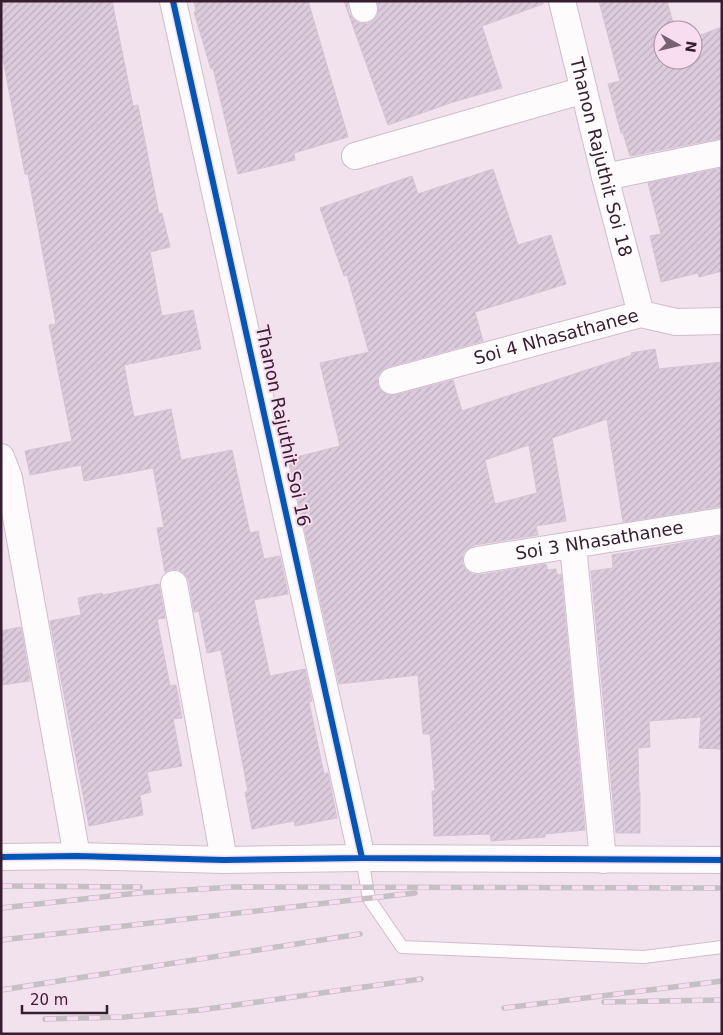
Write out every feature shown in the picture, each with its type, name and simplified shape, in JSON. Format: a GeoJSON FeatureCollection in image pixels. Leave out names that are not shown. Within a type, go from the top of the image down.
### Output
{"type":"FeatureCollection","features":[{"type":"Feature","properties":{"kind":"street","name":"Thanon Rajuthit Soi 16"},"geometry":{"type":"LineString","coordinates":[[173,1],[362,858]]}},
{"type":"Feature","properties":{"kind":"street","name":"Thanon Rajuthit Soi 18"},"geometry":{"type":"LineString","coordinates":[[562,1],[641,314]]}},
{"type":"Feature","properties":{"kind":"street"},"geometry":{"type":"LineString","coordinates":[[354,156],[584,90]]}},
{"type":"Feature","properties":{"kind":"street"},"geometry":{"type":"LineString","coordinates":[[605,177],[722,153]]}},
{"type":"Feature","properties":{"kind":"street","name":"Soi 4 Nhasathanee"},"geometry":{"type":"LineString","coordinates":[[392,381],[512,347],[641,314],[676,322],[722,321]]}},
{"type":"Feature","properties":{"kind":"street"},"geometry":{"type":"LineString","coordinates":[[1,457],[9,478],[77,856]]}},
{"type":"Feature","properties":{"kind":"street","name":"Soi 3 Nhasathanee"},"geometry":{"type":"LineString","coordinates":[[477,560],[722,521]]}},
{"type":"Feature","properties":{"kind":"street"},"geometry":{"type":"LineString","coordinates":[[573,545],[603,860]]}},
{"type":"Feature","properties":{"kind":"street"},"geometry":{"type":"LineString","coordinates":[[174,584],[224,860]]}},
{"type":"Feature","properties":{"kind":"street"},"geometry":{"type":"LineString","coordinates":[[1,857],[77,856],[224,860],[362,858],[722,860]]}},
{"type":"Feature","properties":{"kind":"lane"},"geometry":{"type":"LineString","coordinates":[[362,858],[369,899],[402,948],[644,957],[722,947]]}},
{"type":"Feature","properties":{"kind":"building"},"geometry":{"type":"Polygon","coordinates":[[[1,1],[112,1],[133,106],[138,105],[159,214],[162,213],[170,247],[150,252],[162,316],[193,310],[201,349],[124,365],[134,417],[171,409],[181,460],[232,450],[250,533],[258,531],[264,559],[280,556],[288,594],[254,600],[270,676],[305,669],[312,701],[309,702],[324,774],[328,773],[337,818],[295,826],[294,821],[252,829],[245,792],[248,792],[221,650],[207,653],[199,611],[194,612],[189,581],[186,575],[179,570],[172,569],[165,572],[157,528],[164,527],[153,468],[84,481],[81,465],[30,475],[25,451],[72,441],[49,325],[56,324],[28,174],[25,174],[1,49],[1,1]]]}},
{"type":"Feature","properties":{"kind":"building"},"geometry":{"type":"Polygon","coordinates":[[[194,1],[308,1],[348,137],[294,153],[295,160],[238,174],[213,68],[211,69],[194,12],[196,11],[194,1]]]}},
{"type":"Feature","properties":{"kind":"building"},"geometry":{"type":"Polygon","coordinates":[[[344,1],[347,1],[349,13],[354,20],[367,24],[374,20],[378,14],[378,1],[543,1],[543,4],[482,26],[502,88],[453,102],[388,125],[344,1]]]}},
{"type":"Feature","properties":{"kind":"building"},"geometry":{"type":"Polygon","coordinates":[[[599,1],[667,1],[672,20],[653,20],[653,70],[703,70],[703,34],[722,27],[722,138],[630,156],[623,133],[621,133],[608,84],[620,81],[599,1]]]}},
{"type":"Feature","properties":{"kind":"building"},"geometry":{"type":"Polygon","coordinates":[[[722,168],[722,271],[699,277],[698,273],[661,282],[650,236],[661,234],[648,183],[722,168]]]}},
{"type":"Feature","properties":{"kind":"building"},"geometry":{"type":"Polygon","coordinates":[[[493,169],[518,245],[551,235],[566,284],[475,312],[483,341],[388,367],[381,371],[377,378],[381,391],[388,395],[396,395],[453,380],[462,411],[632,355],[631,353],[655,349],[659,369],[722,362],[722,506],[623,522],[607,419],[552,438],[566,521],[536,526],[538,535],[474,545],[463,554],[462,563],[466,570],[472,574],[479,575],[546,564],[548,570],[556,569],[557,575],[561,574],[585,830],[545,834],[545,837],[491,841],[490,834],[434,836],[432,791],[435,791],[430,734],[423,734],[418,675],[339,684],[289,459],[340,446],[320,363],[369,352],[347,275],[344,276],[320,208],[412,176],[418,194],[493,169]],[[529,445],[485,460],[495,504],[537,493],[529,445]]]}},
{"type":"Feature","properties":{"kind":"building"},"geometry":{"type":"Polygon","coordinates":[[[722,536],[722,749],[699,748],[701,717],[649,721],[650,747],[638,748],[640,833],[616,833],[591,571],[613,568],[612,555],[722,536]]]}},
{"type":"Feature","properties":{"kind":"building"},"geometry":{"type":"Polygon","coordinates":[[[159,584],[165,618],[157,619],[170,686],[176,685],[182,718],[173,719],[182,766],[147,772],[151,792],[140,795],[143,815],[89,826],[50,621],[81,615],[78,598],[159,584]]]}},
{"type":"Feature","properties":{"kind":"building"},"geometry":{"type":"Polygon","coordinates":[[[21,627],[30,681],[1,685],[1,631],[21,627]]]}},
{"type":"Feature","properties":{"kind":"railway"},"geometry":{"type":"LineString","coordinates":[[1,886],[140,887]]}},
{"type":"Feature","properties":{"kind":"railway"},"geometry":{"type":"LineString","coordinates":[[1,908],[138,893],[233,887],[722,888]]}},
{"type":"Feature","properties":{"kind":"railway"},"geometry":{"type":"LineString","coordinates":[[1,940],[415,893]]}},
{"type":"Feature","properties":{"kind":"railway"},"geometry":{"type":"LineString","coordinates":[[1,990],[360,934]]}},
{"type":"Feature","properties":{"kind":"railway"},"geometry":{"type":"LineString","coordinates":[[45,1019],[125,1017],[200,1010],[421,979]]}},
{"type":"Feature","properties":{"kind":"railway"},"geometry":{"type":"LineString","coordinates":[[504,1008],[722,981]]}},
{"type":"Feature","properties":{"kind":"railway"},"geometry":{"type":"LineString","coordinates":[[604,1002],[722,1000]]}},
{"type":"Feature","properties":{"kind":"cycle path"},"geometry":{"type":"LineString","coordinates":[[173,1],[362,858]]}},
{"type":"Feature","properties":{"kind":"cycle path"},"geometry":{"type":"LineString","coordinates":[[1,857],[77,856],[224,860],[362,858],[722,860]]}}]}
